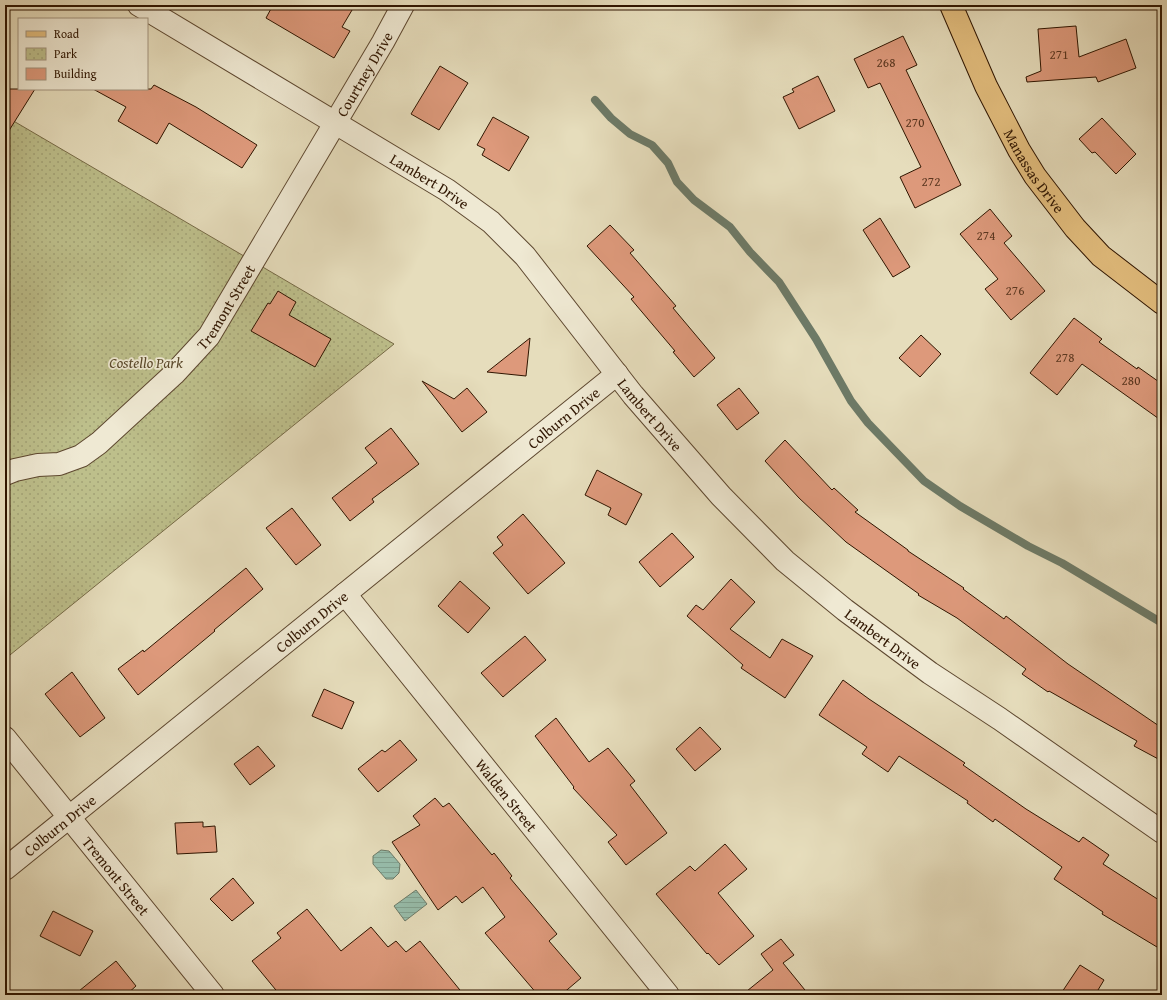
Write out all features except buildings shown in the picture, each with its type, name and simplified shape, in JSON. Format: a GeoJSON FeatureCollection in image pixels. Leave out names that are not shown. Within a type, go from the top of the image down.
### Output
{"type":"FeatureCollection","features":[{"type":"Feature","properties":{"kind":"main road","name":"Manassas Drive"},"geometry":{"type":"LineString","coordinates":[[952,5],[986,86],[1019,150],[1035,176],[1075,228],[1101,256],[1162,303]]}},
{"type":"Feature","properties":{"kind":"street","name":"Lambert Drive"},"geometry":{"type":"LineString","coordinates":[[139,5],[447,190],[491,222],[526,256],[634,395],[721,496],[785,561],[845,610],[930,673],[1000,719],[1162,832]]}},
{"type":"Feature","properties":{"kind":"street","name":"Courtney Drive"},"geometry":{"type":"LineString","coordinates":[[336,122],[403,5]]}},
{"type":"Feature","properties":{"kind":"street","name":"Tremont Street"},"geometry":{"type":"LineString","coordinates":[[5,474],[15,470],[38,465],[59,464],[81,456],[99,443],[179,368],[209,336],[336,122]]}},
{"type":"Feature","properties":{"kind":"street","name":"Colburn Drive"},"geometry":{"type":"LineString","coordinates":[[5,869],[617,374]]}},
{"type":"Feature","properties":{"kind":"street","name":"Walden Street"},"geometry":{"type":"LineString","coordinates":[[345,594],[668,995]]}},
{"type":"Feature","properties":{"kind":"street","name":"Tremont Street"},"geometry":{"type":"LineString","coordinates":[[5,738],[214,995]]}},
{"type":"Feature","properties":{"kind":"green space","name":"Costello Park"},"geometry":{"type":"Polygon","coordinates":[[[5,116],[394,344],[5,659],[5,116]]]}},
{"type":"Feature","properties":{"kind":"shaded area"},"geometry":{"type":"Polygon","coordinates":[[[381,850],[389,851],[400,864],[399,873],[393,879],[386,879],[373,864],[373,856],[381,850]]]}},
{"type":"Feature","properties":{"kind":"shaded area"},"geometry":{"type":"Polygon","coordinates":[[[416,890],[427,904],[405,921],[394,906],[416,890]]]}},
{"type":"Feature","properties":{"kind":"waterway"},"geometry":{"type":"LineString","coordinates":[[595,100],[611,118],[630,134],[652,145],[668,163],[677,182],[694,200],[730,227],[750,252],[779,282],[816,339],[851,401],[868,423],[924,481],[960,506],[1028,546],[1062,563],[1162,623]]}}]}
